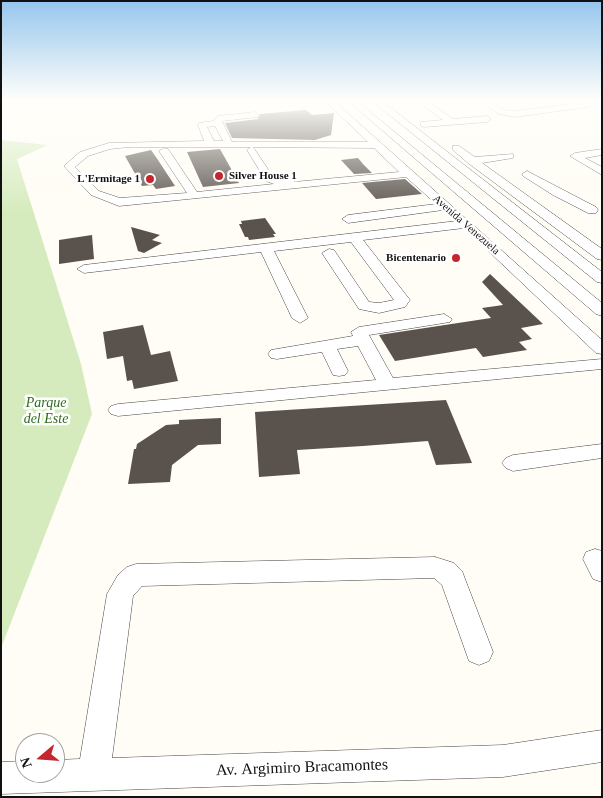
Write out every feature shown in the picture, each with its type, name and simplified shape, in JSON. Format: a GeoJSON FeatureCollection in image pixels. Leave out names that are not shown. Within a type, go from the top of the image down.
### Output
{"type":"FeatureCollection","features":[{"type":"Feature","properties":{"kind":"street"},"geometry":{"type":"LineString","coordinates":[[208,138],[210,144]]}},
{"type":"Feature","properties":{"kind":"street"},"geometry":{"type":"LineString","coordinates":[[226,138],[229,144]]}},
{"type":"Feature","properties":{"kind":"street","name":"Avenida Venezuela"},"geometry":{"type":"LineString","coordinates":[[369,138],[467,224],[602,349]]}},
{"type":"Feature","properties":{"kind":"street","name":"Avenida Venezuela"},"geometry":{"type":"LineString","coordinates":[[396,138],[602,311]]}},
{"type":"Feature","properties":{"kind":"street"},"geometry":{"type":"LineString","coordinates":[[423,138],[602,280]]}},
{"type":"Feature","properties":{"kind":"street"},"geometry":{"type":"LineString","coordinates":[[443,138],[602,256]]}},
{"type":"Feature","properties":{"kind":"street"},"geometry":{"type":"LineString","coordinates":[[377,145],[129,144],[109,146],[78,157],[69,166],[95,193],[119,202],[408,174]]}},
{"type":"Feature","properties":{"kind":"street"},"geometry":{"type":"LineString","coordinates":[[252,150],[271,181],[306,179],[311,184]]}},
{"type":"Feature","properties":{"kind":"street"},"geometry":{"type":"LineString","coordinates":[[164,151],[194,196]]}},
{"type":"Feature","properties":{"kind":"street"},"geometry":{"type":"LineString","coordinates":[[602,152],[575,156],[602,172]]}},
{"type":"Feature","properties":{"kind":"street"},"geometry":{"type":"LineString","coordinates":[[472,161],[509,156]]}},
{"type":"Feature","properties":{"kind":"street"},"geometry":{"type":"LineString","coordinates":[[527,174],[557,194],[597,209]]}},
{"type":"Feature","properties":{"kind":"street"},"geometry":{"type":"LineString","coordinates":[[348,219],[446,206]]}},
{"type":"Feature","properties":{"kind":"street"},"geometry":{"type":"LineString","coordinates":[[546,216],[597,209]]}},
{"type":"Feature","properties":{"kind":"street"},"geometry":{"type":"LineString","coordinates":[[84,269],[467,224]]}},
{"type":"Feature","properties":{"kind":"street"},"geometry":{"type":"LineString","coordinates":[[329,253],[364,306],[379,308],[400,304],[402,300],[355,238]]}},
{"type":"Feature","properties":{"kind":"street"},"geometry":{"type":"LineString","coordinates":[[266,248],[300,318]]}},
{"type":"Feature","properties":{"kind":"street"},"geometry":{"type":"LineString","coordinates":[[388,384],[358,334],[360,332],[444,319]]}},
{"type":"Feature","properties":{"kind":"street"},"geometry":{"type":"LineString","coordinates":[[277,354],[362,340]]}},
{"type":"Feature","properties":{"kind":"street"},"geometry":{"type":"LineString","coordinates":[[327,345],[340,370]]}},
{"type":"Feature","properties":{"kind":"street"},"geometry":{"type":"LineString","coordinates":[[118,410],[602,364]]}},
{"type":"Feature","properties":{"kind":"street"},"geometry":{"type":"LineString","coordinates":[[513,463],[602,451]]}},
{"type":"Feature","properties":{"kind":"street"},"geometry":{"type":"LineString","coordinates":[[94,775],[120,594],[136,576],[435,567],[445,571],[453,579],[479,652]]}},
{"type":"Feature","properties":{"kind":"street","name":"Av. Argimiro Bracamontes"},"geometry":{"type":"LineString","coordinates":[[1,778],[503,761],[602,746]]}},
{"type":"Feature","properties":{"kind":"green space","name":"Parque del Este"},"geometry":{"type":"Polygon","coordinates":[[[1,140],[48,145],[17,159],[81,364],[92,414],[1,648],[1,140]]]}},
{"type":"Feature","properties":{"kind":"building"},"geometry":{"type":"Polygon","coordinates":[[[242,138],[321,138],[315,140],[242,138]]]}},
{"type":"Feature","properties":{"kind":"building"},"geometry":{"type":"Polygon","coordinates":[[[220,149],[239,183],[203,187],[187,152],[220,149]]]}},
{"type":"Feature","properties":{"kind":"building"},"geometry":{"type":"Polygon","coordinates":[[[151,150],[175,186],[156,189],[153,185],[142,186],[125,156],[151,150]]]}},
{"type":"Feature","properties":{"kind":"building"},"geometry":{"type":"Polygon","coordinates":[[[358,158],[372,173],[354,174],[341,160],[358,158]]]}},
{"type":"Feature","properties":{"kind":"building"},"geometry":{"type":"Polygon","coordinates":[[[405,179],[422,194],[376,199],[362,183],[405,179]]]}},
{"type":"Feature","properties":{"kind":"building"},"geometry":{"type":"Polygon","coordinates":[[[265,218],[276,234],[273,234],[275,237],[249,240],[248,237],[245,237],[239,224],[242,224],[241,221],[265,218]]]}},
{"type":"Feature","properties":{"kind":"building"},"geometry":{"type":"Polygon","coordinates":[[[131,227],[160,235],[152,240],[162,243],[144,253],[138,251],[131,227]]]}},
{"type":"Feature","properties":{"kind":"building"},"geometry":{"type":"Polygon","coordinates":[[[92,235],[94,259],[59,264],[59,240],[92,235]]]}},
{"type":"Feature","properties":{"kind":"building"},"geometry":{"type":"Polygon","coordinates":[[[490,274],[543,324],[521,328],[532,339],[519,342],[527,350],[483,357],[476,348],[395,361],[379,335],[491,318],[482,308],[503,305],[482,282],[490,274]]]}},
{"type":"Feature","properties":{"kind":"building"},"geometry":{"type":"Polygon","coordinates":[[[143,325],[151,355],[170,351],[178,381],[134,389],[132,380],[127,381],[123,356],[107,359],[103,332],[143,325]]]}},
{"type":"Feature","properties":{"kind":"building"},"geometry":{"type":"Polygon","coordinates":[[[446,400],[472,463],[436,465],[428,441],[297,450],[300,474],[259,477],[255,412],[446,400]]]}},
{"type":"Feature","properties":{"kind":"building"},"geometry":{"type":"Polygon","coordinates":[[[221,418],[221,444],[198,445],[172,465],[170,482],[128,484],[134,449],[136,449],[137,444],[166,425],[179,424],[179,420],[221,418]]]}},
{"type":"Feature","properties":{"kind":"place","name":"Silver House 1"},"geometry":{"type":"Point","coordinates":[219,176]}},
{"type":"Feature","properties":{"kind":"place","name":"L'Ermitage 1"},"geometry":{"type":"Point","coordinates":[150,179]}},
{"type":"Feature","properties":{"kind":"place","name":"Bicentenario"},"geometry":{"type":"Point","coordinates":[456,258]}}]}
